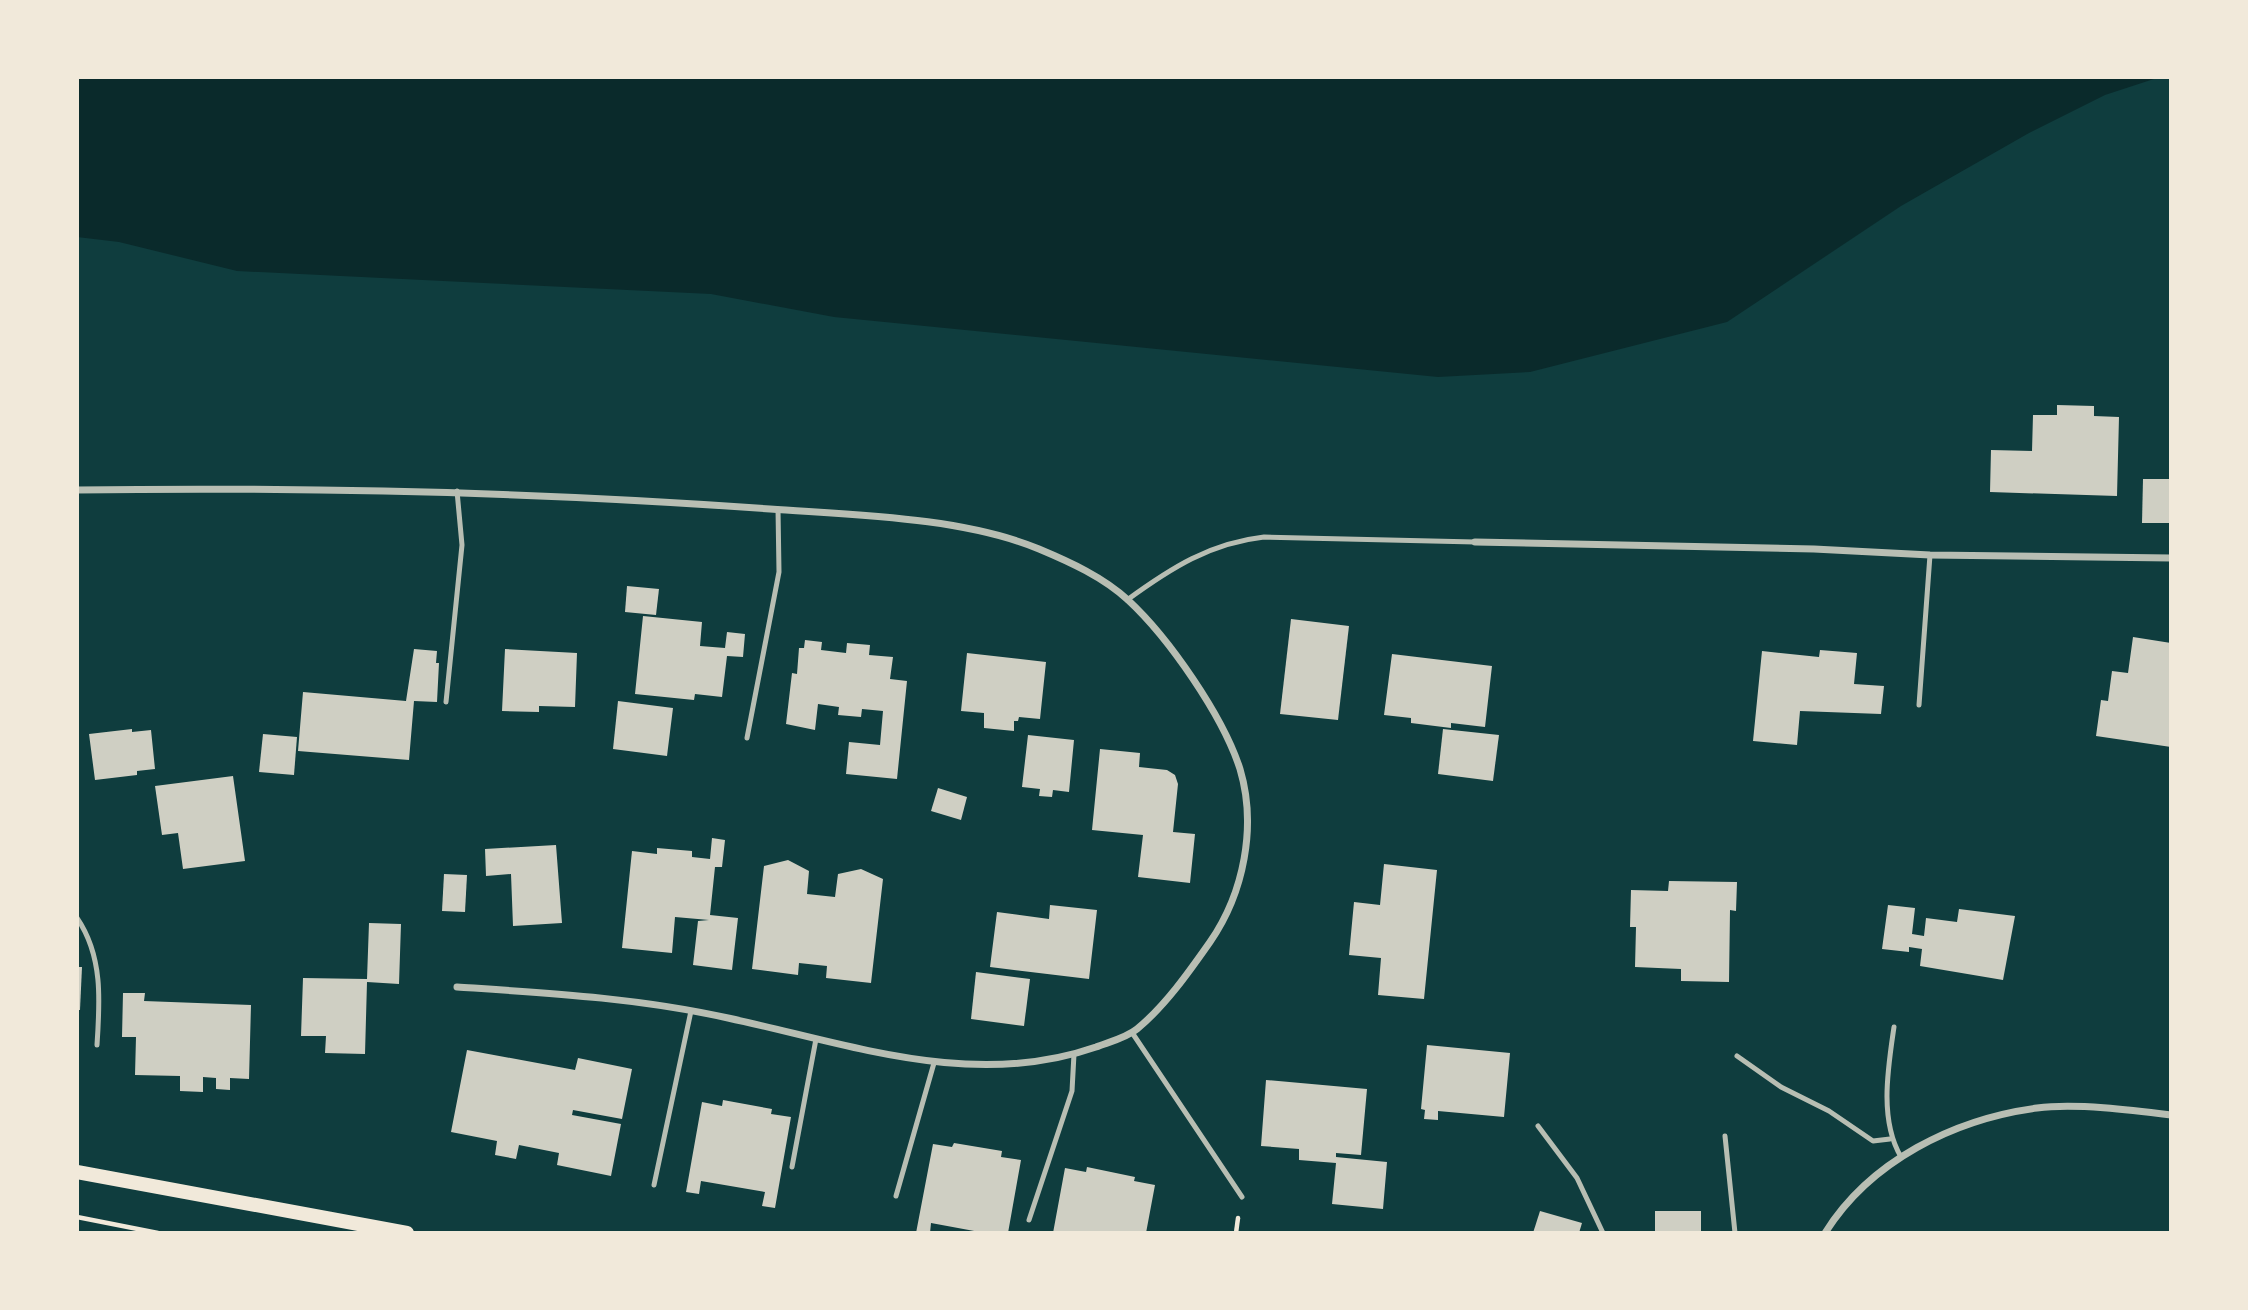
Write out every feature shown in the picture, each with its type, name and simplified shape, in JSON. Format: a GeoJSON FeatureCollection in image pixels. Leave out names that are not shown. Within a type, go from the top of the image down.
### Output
{"type":"FeatureCollection","features":[{"type":"Feature","properties":{"kind":"main road"},"geometry":{"type":"LineString","coordinates":[[77,1172],[407,1233]]}},
{"type":"Feature","properties":{"kind":"street"},"geometry":{"type":"LineString","coordinates":[[77,490],[457,491],[639,499],[932,524],[1010,540],[1033,546],[1080,567],[1127,600],[1182,663],[1225,730],[1247,794],[1249,823],[1234,895],[1218,931],[1160,1006],[1133,1034],[1074,1054],[1033,1064],[934,1063],[884,1056],[654,1003],[457,987]]}},
{"type":"Feature","properties":{"kind":"street"},"geometry":{"type":"LineString","coordinates":[[1475,542],[1814,549],[1930,555],[2171,558]]}},
{"type":"Feature","properties":{"kind":"street"},"geometry":{"type":"LineString","coordinates":[[1825,1233],[1865,1186],[1901,1157],[1934,1138],[1981,1120],[2038,1108],[2171,1115]]}},
{"type":"Feature","properties":{"kind":"lane"},"geometry":{"type":"LineString","coordinates":[[446,702],[462,545],[457,491]]}},
{"type":"Feature","properties":{"kind":"lane"},"geometry":{"type":"LineString","coordinates":[[747,738],[779,572],[778,509]]}},
{"type":"Feature","properties":{"kind":"lane"},"geometry":{"type":"LineString","coordinates":[[1127,600],[1179,563],[1213,547],[1242,539],[1265,537],[1475,542]]}},
{"type":"Feature","properties":{"kind":"lane"},"geometry":{"type":"LineString","coordinates":[[1919,705],[1930,555]]}},
{"type":"Feature","properties":{"kind":"lane"},"geometry":{"type":"LineString","coordinates":[[77,918],[87,932],[99,980],[97,1045]]}},
{"type":"Feature","properties":{"kind":"lane"},"geometry":{"type":"LineString","coordinates":[[654,1185],[691,1011]]}},
{"type":"Feature","properties":{"kind":"lane"},"geometry":{"type":"LineString","coordinates":[[1894,1027],[1889,1061],[1891,1139],[1901,1157]]}},
{"type":"Feature","properties":{"kind":"lane"},"geometry":{"type":"LineString","coordinates":[[1133,1034],[1242,1197]]}},
{"type":"Feature","properties":{"kind":"lane"},"geometry":{"type":"LineString","coordinates":[[792,1167],[816,1039]]}},
{"type":"Feature","properties":{"kind":"lane"},"geometry":{"type":"LineString","coordinates":[[1029,1220],[1072,1091],[1074,1054]]}},
{"type":"Feature","properties":{"kind":"lane"},"geometry":{"type":"LineString","coordinates":[[1737,1056],[1781,1087],[1829,1111],[1873,1141],[1891,1139]]}},
{"type":"Feature","properties":{"kind":"lane"},"geometry":{"type":"LineString","coordinates":[[896,1196],[934,1063]]}},
{"type":"Feature","properties":{"kind":"lane"},"geometry":{"type":"LineString","coordinates":[[1538,1126],[1577,1178],[1603,1233]]}},
{"type":"Feature","properties":{"kind":"lane"},"geometry":{"type":"LineString","coordinates":[[1725,1136],[1735,1233]]}},
{"type":"Feature","properties":{"kind":"path"},"geometry":{"type":"LineString","coordinates":[[77,1217],[158,1233]]}},
{"type":"Feature","properties":{"kind":"water"},"geometry":{"type":"Polygon","coordinates":[[[77,77],[2160,77],[2105,95],[2029,133],[1901,206],[1727,322],[1530,372],[1438,377],[834,317],[711,294],[237,271],[119,242],[77,237],[77,77]]]}},
{"type":"Feature","properties":{"kind":"building"},"geometry":{"type":"Polygon","coordinates":[[[2057,405],[2094,406],[2094,416],[2119,417],[2117,496],[1990,492],[1991,450],[2032,451],[2033,415],[2057,415],[2057,405]]]}},
{"type":"Feature","properties":{"kind":"building"},"geometry":{"type":"Polygon","coordinates":[[[2143,479],[2171,479],[2171,523],[2142,523],[2143,479]]]}},
{"type":"Feature","properties":{"kind":"building"},"geometry":{"type":"Polygon","coordinates":[[[627,586],[659,589],[656,615],[625,612],[627,586]]]}},
{"type":"Feature","properties":{"kind":"building"},"geometry":{"type":"Polygon","coordinates":[[[643,616],[702,622],[700,646],[725,648],[727,632],[745,634],[743,657],[727,656],[722,697],[695,694],[694,700],[635,694],[643,616]]]}},
{"type":"Feature","properties":{"kind":"building"},"geometry":{"type":"Polygon","coordinates":[[[1291,619],[1349,626],[1338,720],[1280,714],[1291,619]]]}},
{"type":"Feature","properties":{"kind":"building"},"geometry":{"type":"Polygon","coordinates":[[[2133,637],[2171,643],[2171,747],[2096,736],[2101,700],[2108,701],[2112,671],[2128,673],[2133,637]]]}},
{"type":"Feature","properties":{"kind":"building"},"geometry":{"type":"Polygon","coordinates":[[[805,640],[822,642],[821,650],[846,653],[847,643],[870,645],[869,655],[893,657],[890,679],[907,681],[897,779],[846,774],[849,742],[880,745],[883,711],[862,709],[861,717],[838,715],[839,707],[818,704],[815,730],[786,724],[792,673],[797,674],[799,648],[804,648],[805,640]]]}},
{"type":"Feature","properties":{"kind":"building"},"geometry":{"type":"Polygon","coordinates":[[[414,649],[437,651],[436,663],[439,663],[437,702],[414,701],[409,760],[298,751],[303,692],[406,701],[414,649]]]}},
{"type":"Feature","properties":{"kind":"building"},"geometry":{"type":"Polygon","coordinates":[[[505,649],[577,653],[575,707],[539,706],[539,712],[502,711],[505,649]]]}},
{"type":"Feature","properties":{"kind":"building"},"geometry":{"type":"Polygon","coordinates":[[[1820,650],[1857,653],[1854,684],[1884,686],[1881,714],[1800,711],[1797,745],[1753,741],[1762,651],[1819,657],[1820,650]]]}},
{"type":"Feature","properties":{"kind":"building"},"geometry":{"type":"Polygon","coordinates":[[[967,653],[1046,662],[1040,719],[1019,717],[1018,721],[1014,721],[1014,731],[984,728],[984,713],[961,711],[967,653]]]}},
{"type":"Feature","properties":{"kind":"building"},"geometry":{"type":"Polygon","coordinates":[[[1392,654],[1492,666],[1485,727],[1451,723],[1451,728],[1411,723],[1411,718],[1384,715],[1392,654]]]}},
{"type":"Feature","properties":{"kind":"building"},"geometry":{"type":"Polygon","coordinates":[[[618,701],[673,708],[667,756],[613,749],[618,701]]]}},
{"type":"Feature","properties":{"kind":"building"},"geometry":{"type":"Polygon","coordinates":[[[132,729],[132,732],[151,730],[155,769],[137,771],[137,775],[95,780],[89,734],[132,729]]]}},
{"type":"Feature","properties":{"kind":"building"},"geometry":{"type":"Polygon","coordinates":[[[1443,729],[1499,735],[1493,781],[1438,774],[1443,729]]]}},
{"type":"Feature","properties":{"kind":"building"},"geometry":{"type":"Polygon","coordinates":[[[263,734],[297,737],[294,775],[259,772],[263,734]]]}},
{"type":"Feature","properties":{"kind":"building"},"geometry":{"type":"Polygon","coordinates":[[[1028,735],[1074,740],[1069,792],[1053,790],[1052,797],[1039,796],[1040,789],[1022,787],[1028,735]]]}},
{"type":"Feature","properties":{"kind":"building"},"geometry":{"type":"Polygon","coordinates":[[[1100,749],[1140,753],[1139,767],[1167,770],[1175,775],[1178,784],[1173,832],[1195,834],[1190,883],[1138,877],[1143,835],[1092,830],[1100,749]]]}},
{"type":"Feature","properties":{"kind":"building"},"geometry":{"type":"Polygon","coordinates":[[[233,776],[245,861],[183,869],[178,833],[162,835],[155,786],[233,776]]]}},
{"type":"Feature","properties":{"kind":"building"},"geometry":{"type":"Polygon","coordinates":[[[938,788],[967,797],[961,820],[931,811],[938,788]]]}},
{"type":"Feature","properties":{"kind":"building"},"geometry":{"type":"Polygon","coordinates":[[[712,838],[725,840],[722,867],[715,867],[710,915],[738,918],[732,970],[693,965],[698,921],[709,920],[675,917],[672,953],[622,948],[632,851],[657,854],[657,848],[692,851],[692,857],[710,859],[712,838]]]}},
{"type":"Feature","properties":{"kind":"building"},"geometry":{"type":"Polygon","coordinates":[[[556,845],[562,923],[513,926],[511,874],[486,876],[485,849],[556,845]]]}},
{"type":"Feature","properties":{"kind":"building"},"geometry":{"type":"Polygon","coordinates":[[[788,860],[809,871],[807,894],[835,897],[838,874],[861,869],[883,879],[871,983],[826,978],[827,966],[799,963],[798,975],[752,969],[764,866],[788,860]]]}},
{"type":"Feature","properties":{"kind":"building"},"geometry":{"type":"Polygon","coordinates":[[[1384,864],[1437,870],[1424,999],[1378,995],[1381,958],[1349,955],[1354,902],[1380,905],[1384,864]]]}},
{"type":"Feature","properties":{"kind":"building"},"geometry":{"type":"Polygon","coordinates":[[[444,874],[467,875],[465,912],[442,911],[444,874]]]}},
{"type":"Feature","properties":{"kind":"building"},"geometry":{"type":"Polygon","coordinates":[[[1669,881],[1737,882],[1736,911],[1730,910],[1729,982],[1681,981],[1681,969],[1635,967],[1636,927],[1630,927],[1631,890],[1668,891],[1669,881]]]}},
{"type":"Feature","properties":{"kind":"building"},"geometry":{"type":"Polygon","coordinates":[[[1050,905],[1097,910],[1089,979],[990,967],[997,912],[1049,919],[1050,905]]]}},
{"type":"Feature","properties":{"kind":"building"},"geometry":{"type":"Polygon","coordinates":[[[1888,905],[1915,908],[1912,934],[1924,936],[1926,918],[1957,922],[1959,909],[2015,916],[2003,980],[1920,966],[1922,949],[1909,947],[1909,952],[1882,949],[1888,905]]]}},
{"type":"Feature","properties":{"kind":"building"},"geometry":{"type":"Polygon","coordinates":[[[369,923],[401,924],[399,984],[367,982],[365,1054],[325,1053],[326,1036],[301,1036],[303,978],[367,979],[369,923]]]}},
{"type":"Feature","properties":{"kind":"building"},"geometry":{"type":"Polygon","coordinates":[[[77,967],[82,967],[80,1010],[77,1010],[77,967]]]}},
{"type":"Feature","properties":{"kind":"building"},"geometry":{"type":"Polygon","coordinates":[[[976,972],[1030,979],[1024,1026],[971,1019],[976,972]]]}},
{"type":"Feature","properties":{"kind":"building"},"geometry":{"type":"Polygon","coordinates":[[[123,993],[145,993],[144,1001],[251,1005],[249,1079],[230,1078],[230,1090],[216,1089],[216,1078],[203,1077],[203,1092],[180,1091],[180,1076],[135,1075],[136,1037],[122,1037],[123,993]]]}},
{"type":"Feature","properties":{"kind":"building"},"geometry":{"type":"Polygon","coordinates":[[[1427,1045],[1510,1053],[1504,1117],[1438,1111],[1438,1120],[1424,1119],[1425,1110],[1421,1109],[1427,1045]]]}},
{"type":"Feature","properties":{"kind":"building"},"geometry":{"type":"Polygon","coordinates":[[[467,1050],[575,1070],[578,1058],[632,1069],[622,1119],[573,1110],[572,1115],[621,1124],[611,1176],[557,1165],[559,1153],[519,1145],[516,1159],[495,1155],[497,1141],[451,1132],[467,1050]]]}},
{"type":"Feature","properties":{"kind":"building"},"geometry":{"type":"Polygon","coordinates":[[[1266,1080],[1367,1089],[1361,1155],[1336,1153],[1336,1157],[1387,1162],[1383,1209],[1332,1204],[1336,1163],[1299,1160],[1299,1149],[1261,1146],[1266,1080]]]}},
{"type":"Feature","properties":{"kind":"building"},"geometry":{"type":"Polygon","coordinates":[[[723,1100],[772,1109],[771,1114],[791,1117],[775,1208],[762,1206],[765,1192],[701,1181],[699,1194],[686,1192],[702,1102],[722,1106],[723,1100]]]}},
{"type":"Feature","properties":{"kind":"building"},"geometry":{"type":"Polygon","coordinates":[[[954,1143],[1002,1151],[1001,1157],[1021,1160],[1008,1233],[985,1233],[931,1223],[930,1233],[916,1233],[933,1144],[952,1147],[954,1143]]]}},
{"type":"Feature","properties":{"kind":"building"},"geometry":{"type":"Polygon","coordinates":[[[1087,1167],[1135,1177],[1134,1181],[1155,1185],[1146,1233],[1053,1233],[1065,1168],[1086,1172],[1087,1167]]]}},
{"type":"Feature","properties":{"kind":"building"},"geometry":{"type":"Polygon","coordinates":[[[1540,1211],[1582,1223],[1579,1233],[1533,1233],[1540,1211]]]}},
{"type":"Feature","properties":{"kind":"building"},"geometry":{"type":"Polygon","coordinates":[[[1655,1211],[1701,1211],[1701,1233],[1655,1233],[1655,1211]]]}}]}
